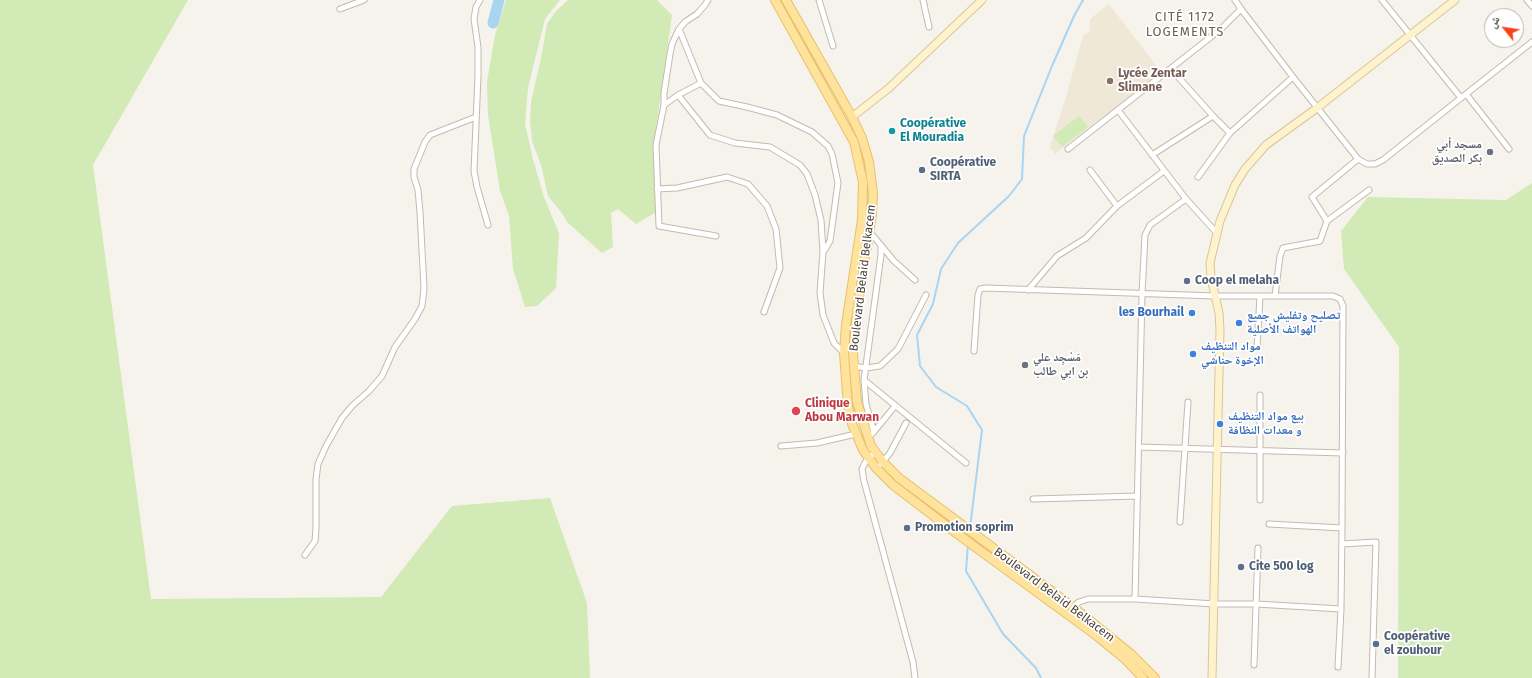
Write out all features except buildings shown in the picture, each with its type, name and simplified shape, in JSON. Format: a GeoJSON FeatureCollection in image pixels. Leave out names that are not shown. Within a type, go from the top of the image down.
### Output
{"type":"FeatureCollection","features":[{"type":"Feature","properties":{"kind":"main road","name":"Boulevard Belaid Belkacem"},"geometry":{"type":"LineString","coordinates":[[775,0],[854,142],[863,182],[862,220],[846,325],[844,353],[848,406],[856,434],[868,458],[893,484],[976,548],[1093,633],[1126,660],[1143,678]]}},
{"type":"Feature","properties":{"kind":"main road","name":"Boulevard Belaid Belkacem"},"geometry":{"type":"LineString","coordinates":[[786,0],[852,117],[863,144],[868,162],[873,193],[853,354],[857,402],[871,435],[875,453],[899,478],[979,539],[1073,607],[1122,646],[1155,678]]}},
{"type":"Feature","properties":{"kind":"main road"},"geometry":{"type":"LineString","coordinates":[[852,117],[889,88],[982,0]]}},
{"type":"Feature","properties":{"kind":"main road"},"geometry":{"type":"LineString","coordinates":[[1211,677],[1220,330],[1219,313],[1211,278],[1210,263],[1216,232],[1227,201],[1245,169],[1266,145],[1317,108],[1455,0]]}},
{"type":"Feature","properties":{"kind":"street"},"geometry":{"type":"LineString","coordinates":[[340,9],[364,0]]}},
{"type":"Feature","properties":{"kind":"street"},"geometry":{"type":"LineString","coordinates":[[480,0],[476,7],[474,18],[478,47],[474,171],[488,225]]}},
{"type":"Feature","properties":{"kind":"street"},"geometry":{"type":"LineString","coordinates":[[708,0],[697,14],[685,22],[679,29],[672,44],[664,93],[664,105],[656,145],[659,226],[716,236]]}},
{"type":"Feature","properties":{"kind":"street"},"geometry":{"type":"LineString","coordinates":[[819,0],[833,46]]}},
{"type":"Feature","properties":{"kind":"street"},"geometry":{"type":"LineString","coordinates":[[923,0],[929,27]]}},
{"type":"Feature","properties":{"kind":"street"},"geometry":{"type":"LineString","coordinates":[[1235,0],[1240,9],[1358,159],[1367,164],[1375,164],[1383,160],[1532,42]]}},
{"type":"Feature","properties":{"kind":"street"},"geometry":{"type":"LineString","coordinates":[[1382,0],[1461,98]]}},
{"type":"Feature","properties":{"kind":"street"},"geometry":{"type":"LineString","coordinates":[[1527,0],[1532,6]]}},
{"type":"Feature","properties":{"kind":"street"},"geometry":{"type":"LineString","coordinates":[[1068,149],[1221,29],[1240,9]]}},
{"type":"Feature","properties":{"kind":"street"},"geometry":{"type":"LineString","coordinates":[[679,29],[701,83],[719,101],[777,115],[812,132],[828,146],[832,154],[838,183],[830,240],[823,252]]}},
{"type":"Feature","properties":{"kind":"street"},"geometry":{"type":"LineString","coordinates":[[1171,69],[1213,116],[1230,132]]}},
{"type":"Feature","properties":{"kind":"street"},"geometry":{"type":"LineString","coordinates":[[1198,177],[1230,132],[1293,77]]}},
{"type":"Feature","properties":{"kind":"street"},"geometry":{"type":"LineString","coordinates":[[664,105],[678,95],[701,83]]}},
{"type":"Feature","properties":{"kind":"street"},"geometry":{"type":"LineString","coordinates":[[1466,94],[1509,149]]}},
{"type":"Feature","properties":{"kind":"street"},"geometry":{"type":"LineString","coordinates":[[678,95],[710,135],[735,143],[770,147],[800,165],[807,174],[822,220],[823,252],[820,293],[823,315],[834,343],[844,353]]}},
{"type":"Feature","properties":{"kind":"street"},"geometry":{"type":"LineString","coordinates":[[1118,110],[1186,199],[1216,232]]}},
{"type":"Feature","properties":{"kind":"street"},"geometry":{"type":"LineString","coordinates":[[1152,155],[1213,116]]}},
{"type":"Feature","properties":{"kind":"street"},"geometry":{"type":"LineString","coordinates":[[304,555],[314,541],[316,528],[316,479],[318,464],[326,446],[342,418],[382,376],[395,347],[415,319],[422,306],[424,288],[420,212],[414,169],[425,142],[430,135],[476,117]]}},
{"type":"Feature","properties":{"kind":"street"},"geometry":{"type":"LineString","coordinates":[[1327,221],[1312,197],[1358,159]]}},
{"type":"Feature","properties":{"kind":"street"},"geometry":{"type":"LineString","coordinates":[[1090,170],[1117,206]]}},
{"type":"Feature","properties":{"kind":"street"},"geometry":{"type":"LineString","coordinates":[[1028,290],[1057,256],[1086,238],[1117,206],[1164,171]]}},
{"type":"Feature","properties":{"kind":"street"},"geometry":{"type":"LineString","coordinates":[[658,190],[676,188],[727,177],[748,184],[766,206],[776,229],[780,268],[764,312]]}},
{"type":"Feature","properties":{"kind":"street"},"geometry":{"type":"LineString","coordinates":[[1275,296],[1280,256],[1283,248],[1320,241],[1327,221],[1369,190]]}},
{"type":"Feature","properties":{"kind":"street"},"geometry":{"type":"LineString","coordinates":[[1135,599],[1142,294],[1147,230],[1154,222],[1186,199]]}},
{"type":"Feature","properties":{"kind":"street"},"geometry":{"type":"LineString","coordinates":[[869,231],[894,261],[915,280]]}},
{"type":"Feature","properties":{"kind":"street"},"geometry":{"type":"LineString","coordinates":[[871,435],[864,380],[881,255],[881,245]]}},
{"type":"Feature","properties":{"kind":"street"},"geometry":{"type":"LineString","coordinates":[[974,351],[978,295],[980,289],[986,288],[1215,296],[1333,296],[1340,299],[1343,306],[1343,453],[1341,609],[1338,667]]}},
{"type":"Feature","properties":{"kind":"street"},"geometry":{"type":"LineString","coordinates":[[854,366],[866,368],[880,366],[898,349],[926,296]]}},
{"type":"Feature","properties":{"kind":"street"},"geometry":{"type":"LineString","coordinates":[[1257,348],[1260,296]]}},
{"type":"Feature","properties":{"kind":"street"},"geometry":{"type":"LineString","coordinates":[[864,380],[966,463]]}},
{"type":"Feature","properties":{"kind":"street"},"geometry":{"type":"LineString","coordinates":[[1260,395],[1260,500]]}},
{"type":"Feature","properties":{"kind":"street"},"geometry":{"type":"LineString","coordinates":[[1180,522],[1188,402]]}},
{"type":"Feature","properties":{"kind":"street"},"geometry":{"type":"LineString","coordinates":[[871,435],[895,406]]}},
{"type":"Feature","properties":{"kind":"street"},"geometry":{"type":"LineString","coordinates":[[876,468],[890,453],[906,422]]}},
{"type":"Feature","properties":{"kind":"street"},"geometry":{"type":"LineString","coordinates":[[781,446],[817,443],[856,434]]}},
{"type":"Feature","properties":{"kind":"street"},"geometry":{"type":"LineString","coordinates":[[1139,447],[1343,453]]}},
{"type":"Feature","properties":{"kind":"street"},"geometry":{"type":"LineString","coordinates":[[875,453],[868,458],[862,469],[864,481],[913,662],[915,678]]}},
{"type":"Feature","properties":{"kind":"street"},"geometry":{"type":"LineString","coordinates":[[1032,498],[1138,496]]}},
{"type":"Feature","properties":{"kind":"street"},"geometry":{"type":"LineString","coordinates":[[1269,524],[1342,528]]}},
{"type":"Feature","properties":{"kind":"street"},"geometry":{"type":"LineString","coordinates":[[1342,544],[1376,542],[1372,678]]}},
{"type":"Feature","properties":{"kind":"street"},"geometry":{"type":"LineString","coordinates":[[1254,665],[1258,548]]}},
{"type":"Feature","properties":{"kind":"street"},"geometry":{"type":"LineString","coordinates":[[1073,607],[1079,602],[1088,599],[1135,599],[1341,609]]}},
{"type":"Feature","properties":{"kind":"shaded area","name":"Lycée Zentar Slimane"},"geometry":{"type":"Polygon","coordinates":[[[1109,4],[1161,72],[1055,154],[1050,147],[1083,36],[1091,30],[1089,27],[1090,19],[1109,4]]]}},
{"type":"Feature","properties":{"kind":"green space"},"geometry":{"type":"Polygon","coordinates":[[[0,0],[188,0],[93,165],[151,599],[381,597],[452,506],[550,498],[587,603],[590,678],[0,678],[0,0]]]}},
{"type":"Feature","properties":{"kind":"green space"},"geometry":{"type":"Polygon","coordinates":[[[506,0],[560,0],[545,19],[528,88],[525,124],[544,197],[559,233],[556,288],[537,306],[525,307],[513,269],[509,216],[500,191],[488,115],[487,82],[495,35],[506,0]]]}},
{"type":"Feature","properties":{"kind":"green space"},"geometry":{"type":"Polygon","coordinates":[[[568,0],[657,0],[672,15],[653,150],[658,211],[636,224],[618,209],[611,213],[613,247],[602,253],[568,223],[548,196],[541,165],[532,141],[530,120],[531,102],[547,24],[556,11],[568,0]]]}},
{"type":"Feature","properties":{"kind":"green space"},"geometry":{"type":"Polygon","coordinates":[[[1079,116],[1088,127],[1062,147],[1053,136],[1079,116]]]}},
{"type":"Feature","properties":{"kind":"green space"},"geometry":{"type":"Polygon","coordinates":[[[1532,183],[1532,678],[1398,678],[1399,347],[1344,269],[1341,231],[1368,197],[1506,200],[1532,183]]]}},
{"type":"Feature","properties":{"kind":"waterway"},"geometry":{"type":"LineString","coordinates":[[493,23],[499,0]]}},
{"type":"Feature","properties":{"kind":"waterway"},"geometry":{"type":"LineString","coordinates":[[970,528],[982,430],[967,406],[936,387],[920,366],[917,335],[933,304],[941,269],[958,243],[1009,196],[1022,179],[1024,136],[1052,66],[1074,16],[1083,0]]}},
{"type":"Feature","properties":{"kind":"waterway"},"geometry":{"type":"LineString","coordinates":[[968,544],[966,571],[1003,634],[1036,668],[1041,678]]}},
{"type":"Feature","properties":{"kind":"place","name":"Lycée Zentar Slimane"},"geometry":{"type":"Point","coordinates":[1110,81]}},
{"type":"Feature","properties":{"kind":"place","name":"Coopérative El Mouradia"},"geometry":{"type":"Point","coordinates":[892,131]}},
{"type":"Feature","properties":{"kind":"place","name":"مسجد أبي بكر الصديق"},"geometry":{"type":"Point","coordinates":[1490,152]}},
{"type":"Feature","properties":{"kind":"place","name":"Coopérative SIRTA"},"geometry":{"type":"Point","coordinates":[922,170]}},
{"type":"Feature","properties":{"kind":"place","name":"Coop el melaha"},"geometry":{"type":"Point","coordinates":[1187,281]}},
{"type":"Feature","properties":{"kind":"place","name":"les Bourhail"},"geometry":{"type":"Point","coordinates":[1192,313]}},
{"type":"Feature","properties":{"kind":"place","name":"تصليح وتفليش جميع الهواتف الأصلية"},"geometry":{"type":"Point","coordinates":[1239,323]}},
{"type":"Feature","properties":{"kind":"place","name":"مواد التنظيف الإخوة حناشي"},"geometry":{"type":"Point","coordinates":[1193,354]}},
{"type":"Feature","properties":{"kind":"place","name":"مَسْجِد علي بن ابي طالب"},"geometry":{"type":"Point","coordinates":[1025,365]}},
{"type":"Feature","properties":{"kind":"place","name":"Clinique Abou Marwan"},"geometry":{"type":"Point","coordinates":[796,411]}},
{"type":"Feature","properties":{"kind":"place","name":"بيع مواد التنظيف و معدات النظافة"},"geometry":{"type":"Point","coordinates":[1220,424]}},
{"type":"Feature","properties":{"kind":"place","name":"Promotion soprim"},"geometry":{"type":"Point","coordinates":[907,528]}},
{"type":"Feature","properties":{"kind":"place","name":"Cite 500 log"},"geometry":{"type":"Point","coordinates":[1241,567]}},
{"type":"Feature","properties":{"kind":"place","name":"Coopérative el zouhour"},"geometry":{"type":"Point","coordinates":[1376,644]}},
{"type":"Feature","properties":{"kind":"district","name":"CITÉ 1172 LOGEMENTS"},"geometry":{"type":"Point","coordinates":[1185,24]}}]}
